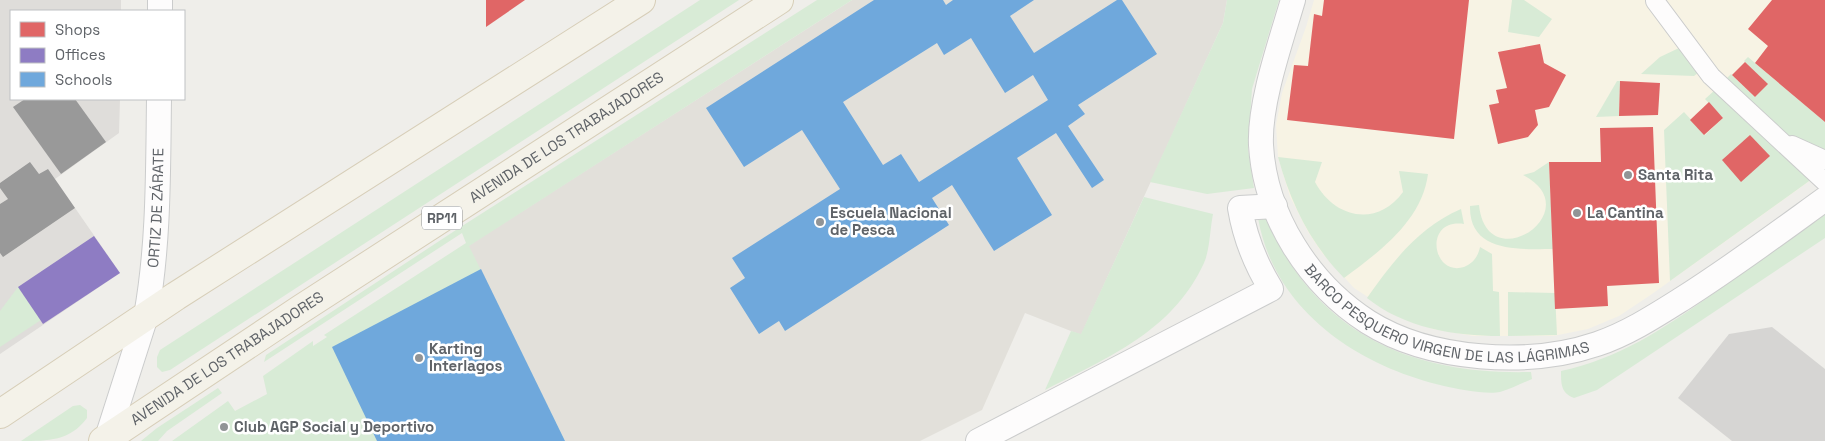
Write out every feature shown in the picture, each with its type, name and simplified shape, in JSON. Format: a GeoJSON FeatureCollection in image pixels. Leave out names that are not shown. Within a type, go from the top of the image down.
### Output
{"type":"FeatureCollection","features":[{"type":"Feature","properties":{"kind":"main road","name":"AVENIDA DE LOS TRABAJADORES"},"geometry":{"type":"LineString","coordinates":[[105,440],[301,309],[779,0]]}},
{"type":"Feature","properties":{"kind":"main road"},"geometry":{"type":"LineString","coordinates":[[0,414],[146,316],[639,1]]}},
{"type":"Feature","properties":{"kind":"street","name":"BARCO PESQUERO VIRGEN DE LAS LÁGRIMAS"},"geometry":{"type":"LineString","coordinates":[[1293,0],[1262,122],[1261,144],[1263,160],[1275,206],[1290,238],[1316,276],[1346,306],[1370,323],[1428,347],[1460,353],[1523,358],[1572,352],[1620,335],[1711,280],[1825,199]]}},
{"type":"Feature","properties":{"kind":"street"},"geometry":{"type":"LineString","coordinates":[[1655,1],[1711,76],[1825,182]]}},
{"type":"Feature","properties":{"kind":"street","name":"ORTIZ DE ZÁRATE"},"geometry":{"type":"LineString","coordinates":[[105,440],[146,316],[154,251],[159,100]]}},
{"type":"Feature","properties":{"kind":"street"},"geometry":{"type":"LineString","coordinates":[[1778,138],[1825,160]]}},
{"type":"Feature","properties":{"kind":"street"},"geometry":{"type":"LineString","coordinates":[[978,441],[1270,289],[1256,263],[1244,231],[1240,208],[1275,206]]}},
{"type":"Feature","properties":{"kind":"shaded area"},"geometry":{"type":"Polygon","coordinates":[[[0,0],[121,0],[121,10],[10,10],[10,100],[120,100],[119,133],[55,179],[120,273],[0,354],[0,0]]]}},
{"type":"Feature","properties":{"kind":"shaded area","name":"Escuela Nacional de Pesca"},"geometry":{"type":"Polygon","coordinates":[[[852,0],[1227,0],[1223,23],[1081,335],[1025,313],[982,410],[920,441],[565,441],[468,246],[852,0]]]}},
{"type":"Feature","properties":{"kind":"shaded area"},"geometry":{"type":"Polygon","coordinates":[[[1314,0],[1825,0],[1825,170],[1652,294],[1619,316],[1588,329],[1553,336],[1473,336],[1433,329],[1394,314],[1354,288],[1322,253],[1308,232],[1290,197],[1278,157],[1276,125],[1282,93],[1314,0]]]}},
{"type":"Feature","properties":{"kind":"green space"},"geometry":{"type":"Polygon","coordinates":[[[700,0],[739,0],[170,370],[162,372],[157,367],[157,357],[160,350],[700,0]]]}},
{"type":"Feature","properties":{"kind":"green space","name":"Karting Interlagos"},"geometry":{"type":"Polygon","coordinates":[[[817,0],[852,0],[469,246],[565,441],[172,441],[228,401],[235,411],[267,394],[263,376],[313,341],[313,346],[327,337],[324,335],[466,243],[462,233],[264,362],[266,355],[459,228],[817,0]]]}},
{"type":"Feature","properties":{"kind":"green space"},"geometry":{"type":"Polygon","coordinates":[[[1227,0],[1279,0],[1252,89],[1248,149],[1254,188],[1207,194],[1150,182],[1223,23],[1227,0]]]}},
{"type":"Feature","properties":{"kind":"green space"},"geometry":{"type":"Polygon","coordinates":[[[1512,0],[1524,0],[1552,19],[1539,37],[1508,32],[1512,0]]]}},
{"type":"Feature","properties":{"kind":"green space"},"geometry":{"type":"Polygon","coordinates":[[[1679,48],[1699,72],[1694,76],[1641,74],[1660,57],[1679,48]]]}},
{"type":"Feature","properties":{"kind":"green space"},"geometry":{"type":"Polygon","coordinates":[[[1748,57],[1825,122],[1825,152],[1787,136],[1724,81],[1731,74],[1755,97],[1767,84],[1744,61],[1748,57]]]}},
{"type":"Feature","properties":{"kind":"green space"},"geometry":{"type":"Polygon","coordinates":[[[1617,81],[1620,81],[1619,116],[1596,117],[1617,81]]]}},
{"type":"Feature","properties":{"kind":"green space"},"geometry":{"type":"Polygon","coordinates":[[[1715,90],[1812,179],[1670,281],[1664,130],[1684,112],[1705,135],[1723,118],[1705,99],[1715,90]]]}},
{"type":"Feature","properties":{"kind":"green space"},"geometry":{"type":"Polygon","coordinates":[[[1278,157],[1322,162],[1315,182],[1333,204],[1356,214],[1369,214],[1381,211],[1393,203],[1403,192],[1399,171],[1428,174],[1424,191],[1408,221],[1384,246],[1344,278],[1321,251],[1303,222],[1289,191],[1278,157]]]}},
{"type":"Feature","properties":{"kind":"green space"},"geometry":{"type":"Polygon","coordinates":[[[1549,162],[1553,249],[1512,248],[1487,241],[1478,233],[1472,222],[1470,206],[1479,205],[1486,227],[1499,237],[1514,238],[1530,232],[1541,220],[1546,205],[1541,189],[1523,175],[1534,172],[1549,162]]]}},
{"type":"Feature","properties":{"kind":"green space"},"geometry":{"type":"Polygon","coordinates":[[[1144,197],[1213,214],[1209,245],[1204,263],[1191,287],[1175,307],[1156,325],[1115,354],[1045,390],[1071,331],[1081,334],[1144,197]]]}},
{"type":"Feature","properties":{"kind":"green space"},"geometry":{"type":"Polygon","coordinates":[[[1461,209],[1464,224],[1451,225],[1442,230],[1438,238],[1439,256],[1445,264],[1453,268],[1464,267],[1473,261],[1480,247],[1492,254],[1493,291],[1499,292],[1500,336],[1465,334],[1430,328],[1397,317],[1367,298],[1408,246],[1432,225],[1461,209]]]}},
{"type":"Feature","properties":{"kind":"green space"},"geometry":{"type":"Polygon","coordinates":[[[1825,214],[1825,238],[1597,390],[1574,398],[1564,391],[1561,371],[1602,359],[1657,331],[1710,296],[1825,214]]]}},
{"type":"Feature","properties":{"kind":"green space"},"geometry":{"type":"Polygon","coordinates":[[[1265,217],[1286,257],[1311,291],[1339,318],[1371,339],[1407,355],[1445,365],[1487,371],[1531,372],[1532,379],[1512,388],[1494,393],[1464,390],[1412,377],[1380,364],[1351,348],[1324,329],[1301,306],[1282,280],[1267,251],[1258,218],[1265,217]]]}},
{"type":"Feature","properties":{"kind":"green space"},"geometry":{"type":"Polygon","coordinates":[[[18,287],[41,320],[0,347],[0,311],[18,287]]]}},
{"type":"Feature","properties":{"kind":"green space"},"geometry":{"type":"Polygon","coordinates":[[[1508,292],[1555,293],[1557,335],[1508,336],[1508,292]]]}},
{"type":"Feature","properties":{"kind":"green space"},"geometry":{"type":"Polygon","coordinates":[[[218,388],[222,393],[167,431],[158,441],[141,441],[157,428],[218,388]]]}},
{"type":"Feature","properties":{"kind":"green space"},"geometry":{"type":"Polygon","coordinates":[[[80,405],[87,410],[87,418],[73,431],[49,440],[21,441],[73,406],[80,405]]]}},
{"type":"Feature","properties":{"kind":"building: Shops"},"geometry":{"type":"Polygon","coordinates":[[[486,0],[525,0],[486,27],[486,0]]]}},
{"type":"Feature","properties":{"kind":"building: Shops"},"geometry":{"type":"Polygon","coordinates":[[[1324,0],[1469,0],[1454,139],[1287,120],[1294,65],[1308,66],[1314,14],[1322,16],[1324,0]]]}},
{"type":"Feature","properties":{"kind":"building: Shops"},"geometry":{"type":"Polygon","coordinates":[[[1772,0],[1825,0],[1825,122],[1755,63],[1768,46],[1748,29],[1772,0]]]}},
{"type":"Feature","properties":{"kind":"building: Shops"},"geometry":{"type":"Polygon","coordinates":[[[1540,44],[1544,63],[1566,75],[1549,107],[1535,110],[1538,125],[1528,137],[1498,144],[1489,105],[1499,103],[1496,90],[1507,88],[1498,52],[1540,44]]]}},
{"type":"Feature","properties":{"kind":"building: Shops"},"geometry":{"type":"Polygon","coordinates":[[[1745,62],[1768,84],[1755,97],[1732,75],[1745,62]]]}},
{"type":"Feature","properties":{"kind":"building: Shops"},"geometry":{"type":"Polygon","coordinates":[[[1620,81],[1660,83],[1658,115],[1619,116],[1620,81]]]}},
{"type":"Feature","properties":{"kind":"building: Shops"},"geometry":{"type":"Polygon","coordinates":[[[1709,102],[1723,118],[1704,135],[1690,120],[1709,102]]]}},
{"type":"Feature","properties":{"kind":"building: Shops"},"geometry":{"type":"Polygon","coordinates":[[[1653,127],[1659,283],[1607,286],[1608,306],[1555,309],[1549,162],[1601,162],[1600,128],[1653,127]]]}},
{"type":"Feature","properties":{"kind":"building: Shops"},"geometry":{"type":"Polygon","coordinates":[[[1750,135],[1770,156],[1741,182],[1722,160],[1750,135]]]}},
{"type":"Feature","properties":{"kind":"building: Offices"},"geometry":{"type":"Polygon","coordinates":[[[94,236],[120,273],[43,324],[18,287],[94,236]]]}},
{"type":"Feature","properties":{"kind":"building: Schools"},"geometry":{"type":"Polygon","coordinates":[[[874,0],[943,0],[946,5],[953,0],[1034,0],[1010,16],[1034,53],[1117,0],[1122,0],[1157,54],[1078,105],[1085,114],[1068,126],[1104,180],[1092,188],[1056,133],[1017,158],[1052,215],[994,251],[952,185],[932,198],[949,225],[785,331],[779,321],[759,334],[730,288],[745,278],[732,258],[840,189],[802,130],[744,167],[706,108],[874,0]],[[971,38],[944,55],[937,43],[843,102],[883,165],[901,154],[919,182],[1048,100],[1033,75],[1005,93],[971,38]]]}},
{"type":"Feature","properties":{"kind":"building: Schools","name":"Karting Interlagos"},"geometry":{"type":"Polygon","coordinates":[[[481,269],[565,441],[377,441],[332,347],[481,269]]]}},
{"type":"Feature","properties":{"kind":"building: Industry"},"geometry":{"type":"Polygon","coordinates":[[[24,100],[76,100],[106,142],[61,174],[13,107],[24,100]]]}},
{"type":"Feature","properties":{"kind":"building: Industry"},"geometry":{"type":"Polygon","coordinates":[[[30,162],[39,174],[48,169],[75,208],[3,257],[0,253],[0,204],[8,199],[0,188],[0,183],[30,162]]]}},
{"type":"Feature","properties":{"kind":"building: Other"},"geometry":{"type":"Polygon","coordinates":[[[1772,327],[1825,369],[1825,441],[1732,441],[1678,398],[1729,334],[1772,327]]]}},
{"type":"Feature","properties":{"kind":"place","name":"Santa Rita"},"geometry":{"type":"Point","coordinates":[1628,175]}},
{"type":"Feature","properties":{"kind":"place","name":"La Cantina"},"geometry":{"type":"Point","coordinates":[1577,213]}},
{"type":"Feature","properties":{"kind":"place","name":"Escuela Nacional de Pesca"},"geometry":{"type":"Point","coordinates":[820,222]}},
{"type":"Feature","properties":{"kind":"place","name":"Karting Interlagos"},"geometry":{"type":"Point","coordinates":[419,358]}},
{"type":"Feature","properties":{"kind":"place","name":"Club AGP Social y Deportivo"},"geometry":{"type":"Point","coordinates":[224,427]}}]}
